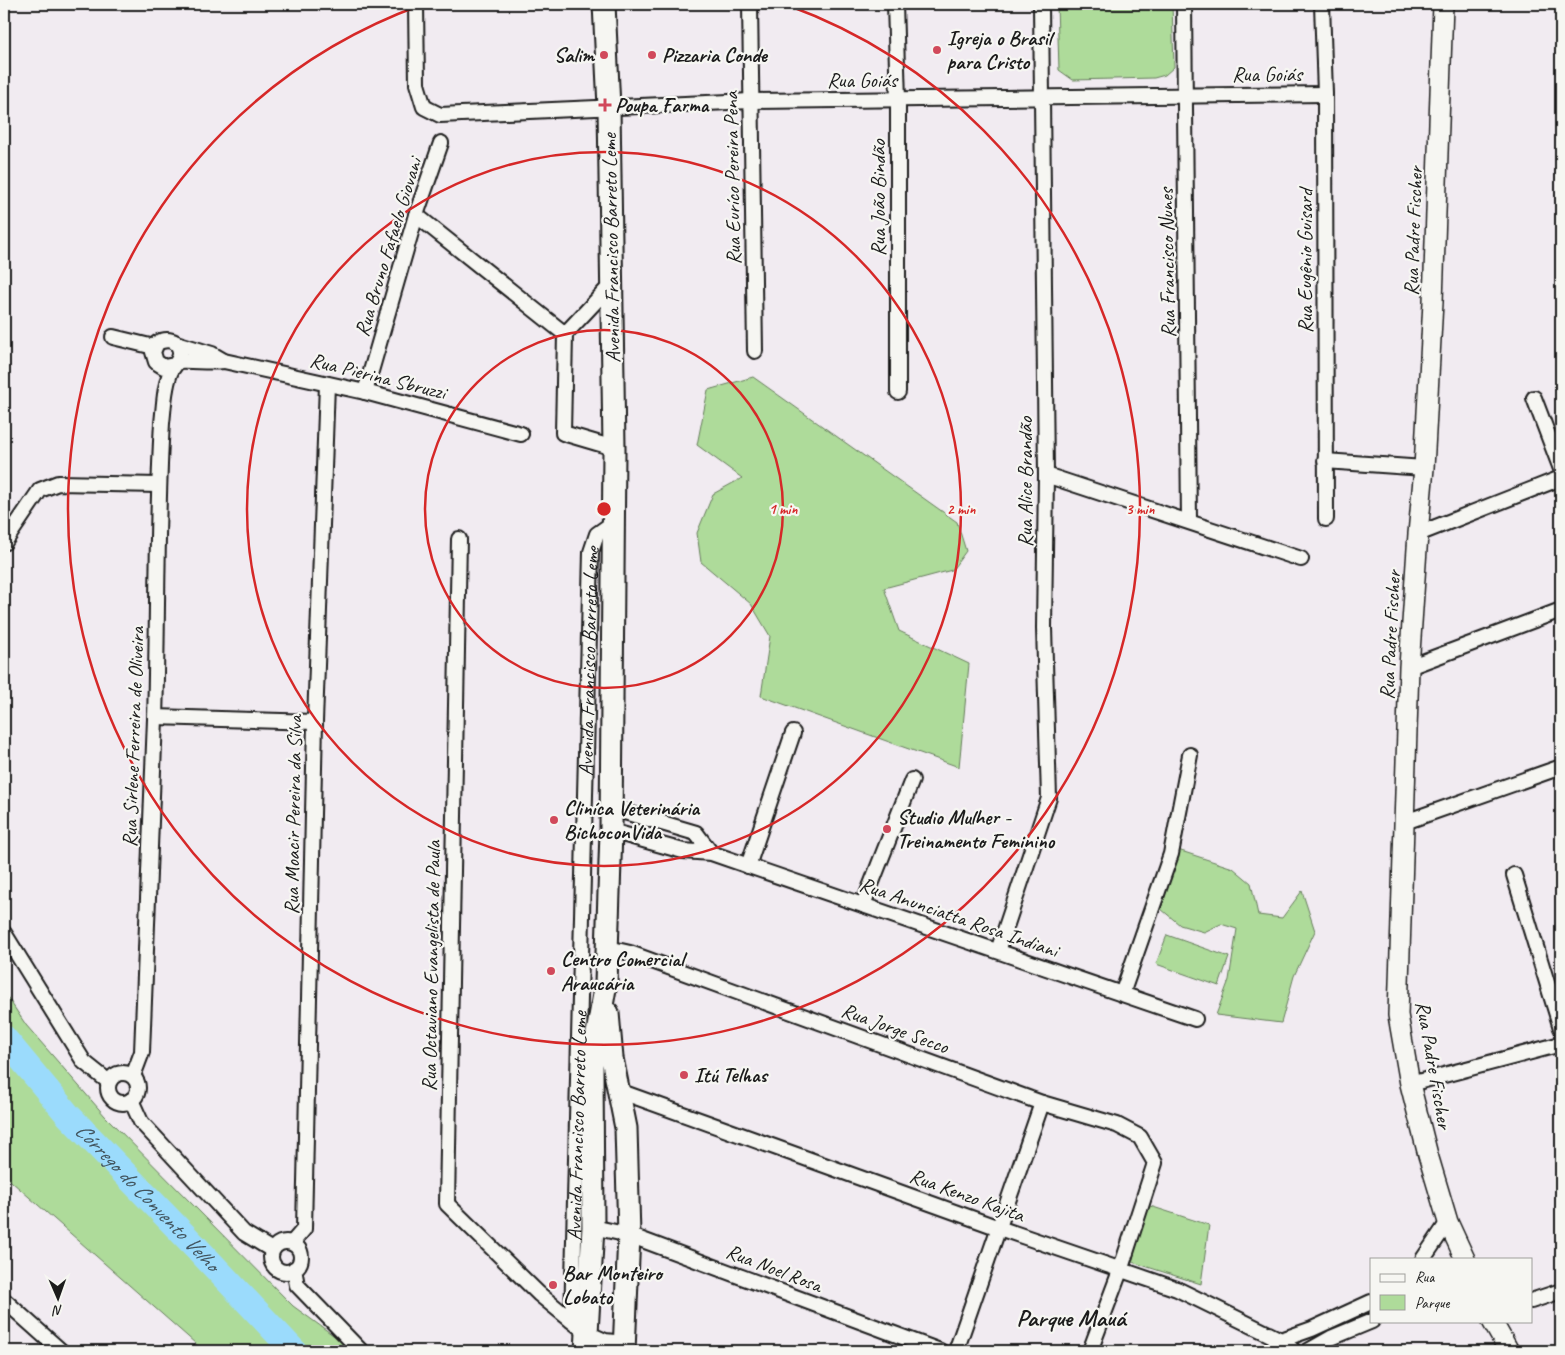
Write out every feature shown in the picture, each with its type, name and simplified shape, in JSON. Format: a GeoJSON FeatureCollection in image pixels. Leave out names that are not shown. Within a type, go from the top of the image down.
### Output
{"type":"FeatureCollection","features":[{"type":"Feature","properties":{"kind":"main road","name":"Avenida Francisco Barreto Leme"},"geometry":{"type":"LineString","coordinates":[[585,1339],[593,1227],[592,1062],[606,983],[611,831],[614,448],[609,108],[604,4]]}},
{"type":"Feature","properties":{"kind":"main road","name":"Rua Padre Fischer"},"geometry":{"type":"LineString","coordinates":[[1443,4],[1433,302],[1424,468],[1409,667],[1398,1015],[1410,1084],[1428,1155],[1448,1222],[1465,1258]]}},
{"type":"Feature","properties":{"kind":"main road","name":"Avenida Francisco Barreto Leme"},"geometry":{"type":"LineString","coordinates":[[606,983],[612,1058],[626,1128],[629,1235],[624,1347]]}},
{"type":"Feature","properties":{"kind":"main road"},"geometry":{"type":"LineString","coordinates":[[1493,1322],[1509,1351]]}},
{"type":"Feature","properties":{"kind":"street","name":"Rua Goiás"},"geometry":{"type":"LineString","coordinates":[[416,4],[417,84],[424,107],[440,115],[751,101],[1041,98],[1185,94],[1325,94]]}},
{"type":"Feature","properties":{"kind":"street","name":"Rua Euríco Pereira Pena"},"geometry":{"type":"LineString","coordinates":[[750,4],[755,351]]}},
{"type":"Feature","properties":{"kind":"street","name":"Rua João Bindão"},"geometry":{"type":"LineString","coordinates":[[895,4],[898,100],[898,392]]}},
{"type":"Feature","properties":{"kind":"street","name":"Rua Alice Brandão"},"geometry":{"type":"LineString","coordinates":[[998,952],[1049,798],[1044,628],[1046,600],[1046,474],[1041,4]]}},
{"type":"Feature","properties":{"kind":"street","name":"Rua Francisco Nunes"},"geometry":{"type":"LineString","coordinates":[[1184,4],[1189,521]]}},
{"type":"Feature","properties":{"kind":"street","name":"Rua Eugênio Guisard"},"geometry":{"type":"LineString","coordinates":[[1322,4],[1325,94],[1324,461],[1326,519]]}},
{"type":"Feature","properties":{"kind":"street","name":"Rua Bruno Fafaelo Giovani"},"geometry":{"type":"LineString","coordinates":[[365,392],[416,215],[441,143]]}},
{"type":"Feature","properties":{"kind":"street"},"geometry":{"type":"LineString","coordinates":[[416,215],[565,334]]}},
{"type":"Feature","properties":{"kind":"street"},"geometry":{"type":"LineString","coordinates":[[611,285],[565,334],[563,433],[614,448]]}},
{"type":"Feature","properties":{"kind":"street"},"geometry":{"type":"LineString","coordinates":[[113,337],[154,347]]}},
{"type":"Feature","properties":{"kind":"street"},"geometry":{"type":"LineString","coordinates":[[166,339],[176,343],[180,352],[176,363],[164,367],[159,365],[153,357],[154,347],[157,343],[166,339]]}},
{"type":"Feature","properties":{"kind":"street","name":"Rua Pierina Sbruzzi"},"geometry":{"type":"LineString","coordinates":[[176,343],[212,354],[224,361],[365,392],[521,434]]}},
{"type":"Feature","properties":{"kind":"street","name":"Rua Pierina Sbruzzi"},"geometry":{"type":"LineString","coordinates":[[176,363],[189,360],[211,363],[224,361]]}},
{"type":"Feature","properties":{"kind":"street","name":"Rua Sirlene Ferreira de Oliveira"},"geometry":{"type":"LineString","coordinates":[[133,1076],[142,1052],[155,717],[158,485],[164,397],[170,374],[176,363]]}},
{"type":"Feature","properties":{"kind":"street","name":"Rua Sirlene Ferreira de Oliveira"},"geometry":{"type":"LineString","coordinates":[[159,365],[161,388],[164,397]]}},
{"type":"Feature","properties":{"kind":"street","name":"Rua Moacir Pereira da Silva"},"geometry":{"type":"LineString","coordinates":[[292,1243],[304,1229],[315,722],[327,384]]}},
{"type":"Feature","properties":{"kind":"street"},"geometry":{"type":"LineString","coordinates":[[1534,398],[1561,469]]}},
{"type":"Feature","properties":{"kind":"street"},"geometry":{"type":"LineString","coordinates":[[1324,461],[1424,468]]}},
{"type":"Feature","properties":{"kind":"street"},"geometry":{"type":"LineString","coordinates":[[1046,474],[1301,559]]}},
{"type":"Feature","properties":{"kind":"street"},"geometry":{"type":"LineString","coordinates":[[1418,534],[1561,478]]}},
{"type":"Feature","properties":{"kind":"street"},"geometry":{"type":"LineString","coordinates":[[4,543],[40,490],[58,482],[158,485]]}},
{"type":"Feature","properties":{"kind":"street","name":"Avenida Francisco Barreto Leme"},"geometry":{"type":"LineString","coordinates":[[585,1339],[591,552],[597,534],[614,522]]}},
{"type":"Feature","properties":{"kind":"street","name":"Rua Octaviano Evangelista de Paula"},"geometry":{"type":"LineString","coordinates":[[459,538],[447,1204],[585,1339],[605,1341],[624,1347]]}},
{"type":"Feature","properties":{"kind":"street"},"geometry":{"type":"LineString","coordinates":[[1409,667],[1561,610]]}},
{"type":"Feature","properties":{"kind":"street"},"geometry":{"type":"LineString","coordinates":[[155,717],[315,722]]}},
{"type":"Feature","properties":{"kind":"street"},"geometry":{"type":"LineString","coordinates":[[748,866],[793,733]]}},
{"type":"Feature","properties":{"kind":"street"},"geometry":{"type":"LineString","coordinates":[[1122,994],[1171,854],[1190,755]]}},
{"type":"Feature","properties":{"kind":"street"},"geometry":{"type":"LineString","coordinates":[[1405,822],[1561,767]]}},
{"type":"Feature","properties":{"kind":"street"},"geometry":{"type":"LineString","coordinates":[[863,905],[912,780]]}},
{"type":"Feature","properties":{"kind":"street"},"geometry":{"type":"LineString","coordinates":[[611,808],[696,833],[711,853]]}},
{"type":"Feature","properties":{"kind":"street","name":"Rua Anunciatta Rosa Indiani"},"geometry":{"type":"LineString","coordinates":[[611,831],[683,851],[711,853],[1195,1019]]}},
{"type":"Feature","properties":{"kind":"street"},"geometry":{"type":"LineString","coordinates":[[1514,875],[1561,1028]]}},
{"type":"Feature","properties":{"kind":"street"},"geometry":{"type":"LineString","coordinates":[[4,933],[84,1062],[109,1082]]}},
{"type":"Feature","properties":{"kind":"street","name":"Rua Jorge Secco"},"geometry":{"type":"LineString","coordinates":[[608,948],[630,953],[1042,1103],[1117,1125],[1140,1137],[1155,1162],[1120,1271]]}},
{"type":"Feature","properties":{"kind":"street"},"geometry":{"type":"LineString","coordinates":[[1410,1084],[1561,1044]]}},
{"type":"Feature","properties":{"kind":"street"},"geometry":{"type":"LineString","coordinates":[[124,1073],[133,1076],[138,1084],[137,1093],[132,1100],[122,1103],[114,1099],[108,1092],[109,1082],[115,1075],[124,1073]]}},
{"type":"Feature","properties":{"kind":"street","name":"Rua Kenzo Kajita"},"geometry":{"type":"LineString","coordinates":[[619,1091],[1120,1271],[1177,1289],[1281,1340],[1294,1351]]}},
{"type":"Feature","properties":{"kind":"street"},"geometry":{"type":"LineString","coordinates":[[132,1100],[141,1122],[244,1233],[272,1250]]}},
{"type":"Feature","properties":{"kind":"street"},"geometry":{"type":"LineString","coordinates":[[956,1351],[1042,1103]]}},
{"type":"Feature","properties":{"kind":"street"},"geometry":{"type":"LineString","coordinates":[[1424,1258],[1448,1222]]}},
{"type":"Feature","properties":{"kind":"street","name":"Rua Noel Rosa"},"geometry":{"type":"LineString","coordinates":[[593,1227],[629,1235],[940,1351]]}},
{"type":"Feature","properties":{"kind":"street"},"geometry":{"type":"LineString","coordinates":[[285,1241],[292,1243],[298,1248],[301,1255],[300,1263],[294,1269],[287,1272],[279,1270],[273,1265],[270,1258],[272,1250],[277,1244],[285,1241]]}},
{"type":"Feature","properties":{"kind":"street"},"geometry":{"type":"LineString","coordinates":[[294,1269],[297,1285],[361,1351]]}},
{"type":"Feature","properties":{"kind":"street"},"geometry":{"type":"LineString","coordinates":[[1090,1351],[1120,1271]]}},
{"type":"Feature","properties":{"kind":"street"},"geometry":{"type":"LineString","coordinates":[[1532,1301],[1561,1291]]}},
{"type":"Feature","properties":{"kind":"street"},"geometry":{"type":"LineString","coordinates":[[4,1300],[60,1351]]}},
{"type":"Feature","properties":{"kind":"street"},"geometry":{"type":"LineString","coordinates":[[1270,1351],[1281,1340],[1312,1329],[1370,1302]]}},
{"type":"Feature","properties":{"kind":"street"},"geometry":{"type":"LineString","coordinates":[[1308,1351],[1331,1338],[1370,1322]]}},
{"type":"Feature","properties":{"kind":"green space"},"geometry":{"type":"Polygon","coordinates":[[[1057,4],[1172,4],[1174,67],[1165,75],[1154,78],[1073,80],[1059,70],[1057,4]]]}},
{"type":"Feature","properties":{"kind":"green space"},"geometry":{"type":"Polygon","coordinates":[[[753,377],[957,522],[966,551],[952,570],[884,588],[899,631],[969,664],[959,767],[761,696],[770,636],[751,604],[701,562],[697,533],[713,494],[742,478],[697,445],[708,390],[753,377]]]}},
{"type":"Feature","properties":{"kind":"green space"},"geometry":{"type":"Polygon","coordinates":[[[1178,850],[1233,868],[1251,883],[1258,915],[1282,918],[1302,891],[1315,931],[1294,976],[1281,1023],[1216,1015],[1229,980],[1237,929],[1221,924],[1204,932],[1180,925],[1161,909],[1178,850]]]}},
{"type":"Feature","properties":{"kind":"green space"},"geometry":{"type":"Polygon","coordinates":[[[1167,935],[1229,957],[1219,986],[1156,964],[1167,935]]]}},
{"type":"Feature","properties":{"kind":"green space"},"geometry":{"type":"Polygon","coordinates":[[[4,992],[26,1025],[105,1116],[293,1306],[355,1351],[204,1351],[4,1175],[4,992]]]}},
{"type":"Feature","properties":{"kind":"green space"},"geometry":{"type":"Polygon","coordinates":[[[1147,1205],[1209,1225],[1201,1284],[1132,1262],[1147,1205]]]}},
{"type":"Feature","properties":{"kind":"waterway","name":"Córrego do Convento Velho"},"geometry":{"type":"LineString","coordinates":[[4,1038],[68,1115],[294,1351]]}},
{"type":"Feature","properties":{"kind":"place","name":"Igreja o Brasil para Cristo"},"geometry":{"type":"Point","coordinates":[937,50]}},
{"type":"Feature","properties":{"kind":"place","name":"Salim"},"geometry":{"type":"Point","coordinates":[604,55]}},
{"type":"Feature","properties":{"kind":"place","name":"Pizzaria Conde"},"geometry":{"type":"Point","coordinates":[652,55]}},
{"type":"Feature","properties":{"kind":"place","name":"Poupa Farma"},"geometry":{"type":"Point","coordinates":[605,105]}},
{"type":"Feature","properties":{"kind":"place","name":"Cliníca Veterinária BichoconVida"},"geometry":{"type":"Point","coordinates":[554,820]}},
{"type":"Feature","properties":{"kind":"place","name":"Studio Mulher - Treinamento Feminino"},"geometry":{"type":"Point","coordinates":[887,829]}},
{"type":"Feature","properties":{"kind":"place","name":"Centro Comercial Araucária"},"geometry":{"type":"Point","coordinates":[551,971]}},
{"type":"Feature","properties":{"kind":"place","name":"Itú Telhas"},"geometry":{"type":"Point","coordinates":[684,1075]}},
{"type":"Feature","properties":{"kind":"place","name":"Bar Monteiro Lobato"},"geometry":{"type":"Point","coordinates":[553,1285]}},
{"type":"Feature","properties":{"kind":"district","name":"Parque Mauá"},"geometry":{"type":"Point","coordinates":[1071,1318]}}]}
